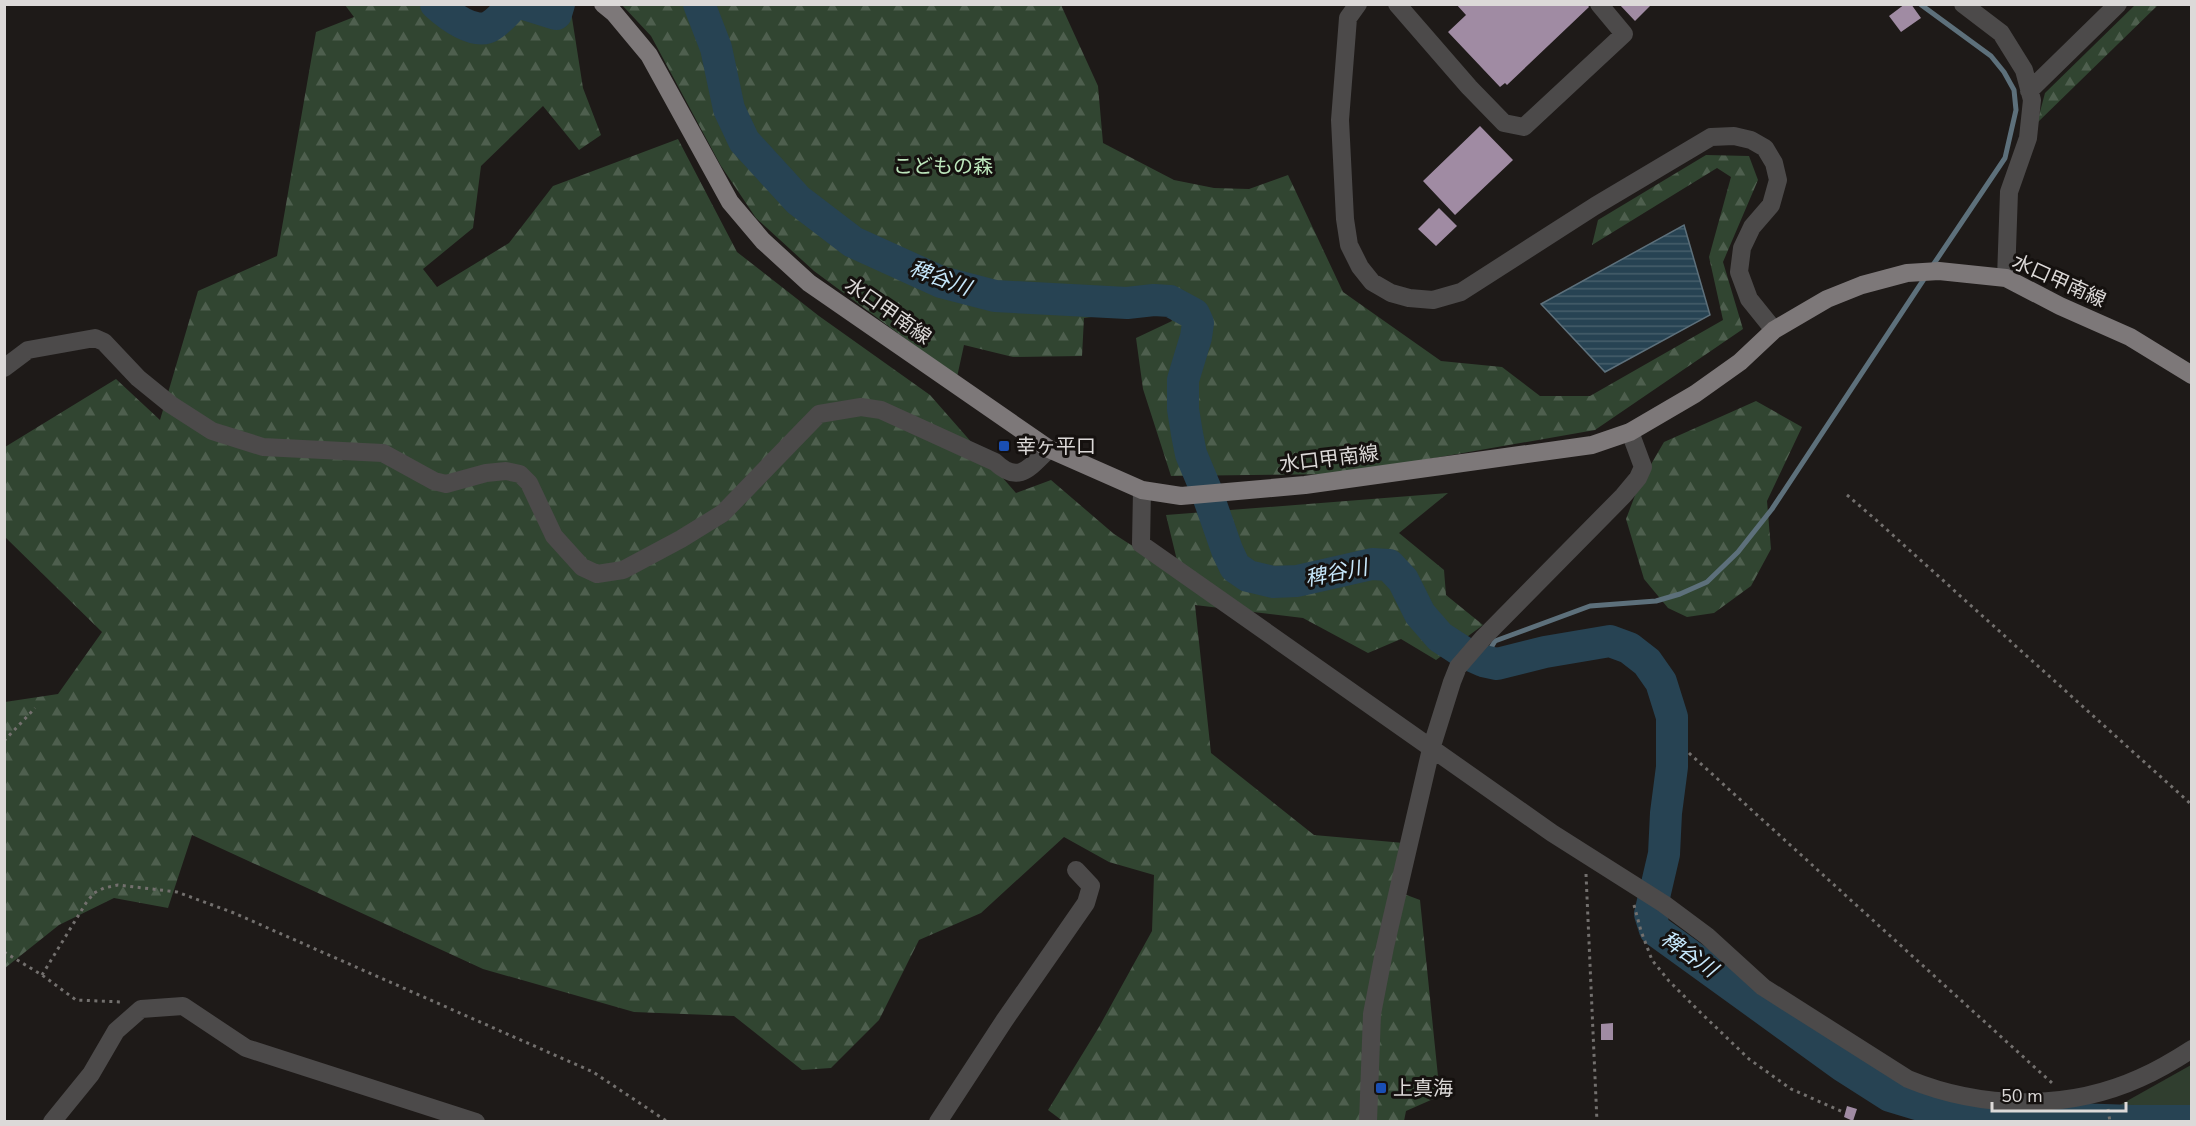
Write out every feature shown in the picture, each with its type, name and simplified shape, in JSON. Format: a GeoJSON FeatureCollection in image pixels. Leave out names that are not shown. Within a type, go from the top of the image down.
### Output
{"type":"FeatureCollection","features":[{"type":"Feature","properties":{"kind":"main road","name":"水口甲南線"},"geometry":{"type":"LineString","coordinates":[[603,4],[614,13],[649,55],[730,202],[764,242],[809,283],[1049,449],[1142,490],[1181,496],[1244,492],[1592,445],[1630,432],[1695,394],[1740,362],[1774,330],[1827,299],[1862,285],[1907,273],[1929,272],[2006,278],[2060,306],[2130,337],[2192,375]]}},
{"type":"Feature","properties":{"kind":"street"},"geometry":{"type":"LineString","coordinates":[[1358,4],[1348,18],[1340,120],[1345,219],[1349,245],[1360,267],[1372,282],[1390,293],[1409,298],[1433,300],[1461,292],[1595,206],[1711,137],[1734,136],[1751,140],[1765,148],[1774,163],[1778,180],[1771,205],[1752,226],[1742,248],[1739,272],[1749,299],[1774,330]]}},
{"type":"Feature","properties":{"kind":"street"},"geometry":{"type":"LineString","coordinates":[[1397,4],[1469,87],[1504,123],[1524,127],[1624,34],[1599,4]]}},
{"type":"Feature","properties":{"kind":"street"},"geometry":{"type":"LineString","coordinates":[[1963,4],[2001,33],[2024,70],[2032,100],[2028,138],[2009,192],[2006,278]]}},
{"type":"Feature","properties":{"kind":"street"},"geometry":{"type":"LineString","coordinates":[[2030,91],[2118,4]]}},
{"type":"Feature","properties":{"kind":"street"},"geometry":{"type":"LineString","coordinates":[[4,368],[28,350],[95,338],[104,342],[138,378],[170,404],[212,431],[263,447],[383,453],[435,482],[446,484],[486,472],[506,471],[520,474],[529,483],[554,536],[582,567],[597,574],[623,570],[723,513],[819,414],[861,407],[881,410],[995,462],[1012,474],[1026,471],[1049,449]]}},
{"type":"Feature","properties":{"kind":"street"},"geometry":{"type":"LineString","coordinates":[[1368,1122],[1372,1014],[1385,947],[1431,749],[1458,667],[1484,637],[1638,478],[1643,467],[1630,432]]}},
{"type":"Feature","properties":{"kind":"street"},"geometry":{"type":"LineString","coordinates":[[1142,490],[1141,544],[1552,833],[1664,904],[1707,936],[1762,987],[1908,1079],[1942,1091],[1991,1101],[2022,1102],[2069,1098],[2112,1089],[2140,1078],[2192,1049]]}},
{"type":"Feature","properties":{"kind":"street"},"geometry":{"type":"LineString","coordinates":[[938,1122],[1004,1021],[1086,903],[1091,886],[1076,870]]}},
{"type":"Feature","properties":{"kind":"street"},"geometry":{"type":"LineString","coordinates":[[52,1122],[91,1074],[116,1031],[141,1010],[183,1006],[246,1048],[476,1122]]}},
{"type":"Feature","properties":{"kind":"path"},"geometry":{"type":"LineString","coordinates":[[1847,495],[2192,805]]}},
{"type":"Feature","properties":{"kind":"path"},"geometry":{"type":"LineString","coordinates":[[4,741],[35,708]]}},
{"type":"Feature","properties":{"kind":"path"},"geometry":{"type":"LineString","coordinates":[[1689,753],[2069,1098]]}},
{"type":"Feature","properties":{"kind":"path"},"geometry":{"type":"LineString","coordinates":[[1595,859],[1586,874],[1585,887],[1591,960],[1597,1122]]}},
{"type":"Feature","properties":{"kind":"path"},"geometry":{"type":"LineString","coordinates":[[42,975],[94,893],[118,885],[177,892],[234,913],[593,1072],[668,1122]]}},
{"type":"Feature","properties":{"kind":"path"},"geometry":{"type":"LineString","coordinates":[[1638,887],[1632,898],[1641,931],[1652,960],[1669,981],[1749,1059],[1791,1089],[1843,1112]]}},
{"type":"Feature","properties":{"kind":"path"},"geometry":{"type":"LineString","coordinates":[[4,952],[42,975],[76,1000],[118,1001],[141,1010]]}},
{"type":"Feature","properties":{"kind":"path"},"geometry":{"type":"LineString","coordinates":[[2108,1110],[2110,1122]]}},
{"type":"Feature","properties":{"kind":"green space"},"geometry":{"type":"Polygon","coordinates":[[[345,5],[460,5],[494,34],[533,5],[570,5],[583,88],[601,135],[579,150],[543,106],[481,166],[473,228],[423,269],[437,287],[509,243],[553,186],[678,139],[737,252],[819,316],[930,395],[1016,493],[1051,480],[1114,534],[1181,577],[1166,515],[1448,493],[1399,533],[1444,570],[1446,595],[1483,625],[1436,660],[1401,639],[1368,653],[1303,618],[1195,605],[1211,753],[1314,835],[1404,843],[1396,891],[1420,900],[1440,1096],[1406,1111],[1404,1121],[1064,1122],[1048,1110],[1099,1027],[1152,931],[1154,875],[1109,862],[1064,837],[981,913],[919,940],[879,1020],[831,1068],[802,1070],[734,1016],[634,1012],[483,969],[192,835],[168,908],[114,898],[59,925],[5,968],[5,702],[58,694],[102,632],[5,537],[5,447],[116,379],[160,420],[198,291],[277,256],[316,32],[354,17],[345,5]]]}},
{"type":"Feature","properties":{"kind":"green space","name":"こどもの森"},"geometry":{"type":"Polygon","coordinates":[[[622,5],[1061,5],[1098,86],[1103,143],[1174,180],[1214,188],[1249,189],[1288,175],[1343,292],[1441,361],[1502,367],[1540,396],[1590,396],[1723,320],[1709,257],[1731,177],[1717,168],[1592,245],[1598,220],[1706,155],[1749,156],[1758,180],[1723,262],[1743,329],[1595,430],[1343,474],[1171,476],[1143,389],[1136,338],[1172,321],[1164,307],[1084,318],[1082,356],[1013,357],[964,345],[957,377],[814,271],[756,218],[721,166],[651,36],[622,5]]]}},
{"type":"Feature","properties":{"kind":"green space"},"geometry":{"type":"Polygon","coordinates":[[[2135,5],[2158,5],[2037,123],[2045,93],[2135,5]]]}},
{"type":"Feature","properties":{"kind":"green space"},"geometry":{"type":"Polygon","coordinates":[[[1756,401],[1802,427],[1767,501],[1771,549],[1751,586],[1714,613],[1687,617],[1668,608],[1644,579],[1626,519],[1639,485],[1664,442],[1756,401]]]}},
{"type":"Feature","properties":{"kind":"green space"},"geometry":{"type":"Polygon","coordinates":[[[2191,1065],[2191,1121],[2123,1121],[2118,1106],[2191,1065]]]}},
{"type":"Feature","properties":{"kind":"water"},"geometry":{"type":"Polygon","coordinates":[[[1684,225],[1710,315],[1605,372],[1541,304],[1684,225]]]}},
{"type":"Feature","properties":{"kind":"building"},"geometry":{"type":"Polygon","coordinates":[[[1456,4],[1587,4],[1589,7],[1507,85],[1505,83],[1500,87],[1448,32],[1466,15],[1456,4]]]}},
{"type":"Feature","properties":{"kind":"building"},"geometry":{"type":"Polygon","coordinates":[[[1619,4],[1652,4],[1635,21],[1619,4]]]}},
{"type":"Feature","properties":{"kind":"building"},"geometry":{"type":"Polygon","coordinates":[[[1905,4],[1911,4],[1921,18],[1901,32],[1889,16],[1905,4]]]}},
{"type":"Feature","properties":{"kind":"building"},"geometry":{"type":"Polygon","coordinates":[[[1480,126],[1513,160],[1455,215],[1423,181],[1480,126]]]}},
{"type":"Feature","properties":{"kind":"building"},"geometry":{"type":"Polygon","coordinates":[[[1439,208],[1457,226],[1436,246],[1418,229],[1439,208]]]}},
{"type":"Feature","properties":{"kind":"building"},"geometry":{"type":"Polygon","coordinates":[[[1613,1023],[1613,1040],[1601,1040],[1601,1024],[1613,1023]]]}},
{"type":"Feature","properties":{"kind":"building"},"geometry":{"type":"Polygon","coordinates":[[[1847,1106],[1857,1109],[1853,1121],[1844,1117],[1847,1106]]]}},
{"type":"Feature","properties":{"kind":"waterway","name":"稗谷川"},"geometry":{"type":"LineString","coordinates":[[436,4],[463,23],[478,28],[492,25],[514,4]]}},
{"type":"Feature","properties":{"kind":"waterway","name":"稗谷川"},"geometry":{"type":"LineString","coordinates":[[524,4],[556,14],[559,4]]}},
{"type":"Feature","properties":{"kind":"waterway","name":"稗谷川"},"geometry":{"type":"LineString","coordinates":[[699,4],[716,48],[729,109],[744,141],[798,200],[853,242],[941,282],[995,296],[1127,303],[1170,301],[1194,314],[1198,323],[1196,337],[1183,380],[1183,409],[1187,434],[1191,454],[1235,567],[1248,576],[1273,582],[1297,581],[1372,564],[1389,565],[1403,580],[1420,614],[1440,637],[1463,652],[1483,661],[1497,664],[1545,652],[1610,641],[1629,648],[1647,662],[1661,682],[1672,717],[1672,767],[1664,854],[1650,914],[1655,930],[1843,1066],[1890,1096],[1933,1109],[1989,1116],[2192,1121]]}},
{"type":"Feature","properties":{"kind":"waterway"},"geometry":{"type":"LineString","coordinates":[[1920,4],[1991,56],[2004,72],[2014,90],[2016,110],[2005,158],[1931,268]]}},
{"type":"Feature","properties":{"kind":"waterway"},"geometry":{"type":"LineString","coordinates":[[1483,661],[1495,641],[1590,606],[1656,601],[1680,594],[1707,582],[1738,552],[1772,509],[1926,276]]}},
{"type":"Feature","properties":{"kind":"place","name":"幸ヶ平口"},"geometry":{"type":"Point","coordinates":[1004,446]}},
{"type":"Feature","properties":{"kind":"place","name":"上真海"},"geometry":{"type":"Point","coordinates":[1381,1088]}}]}
